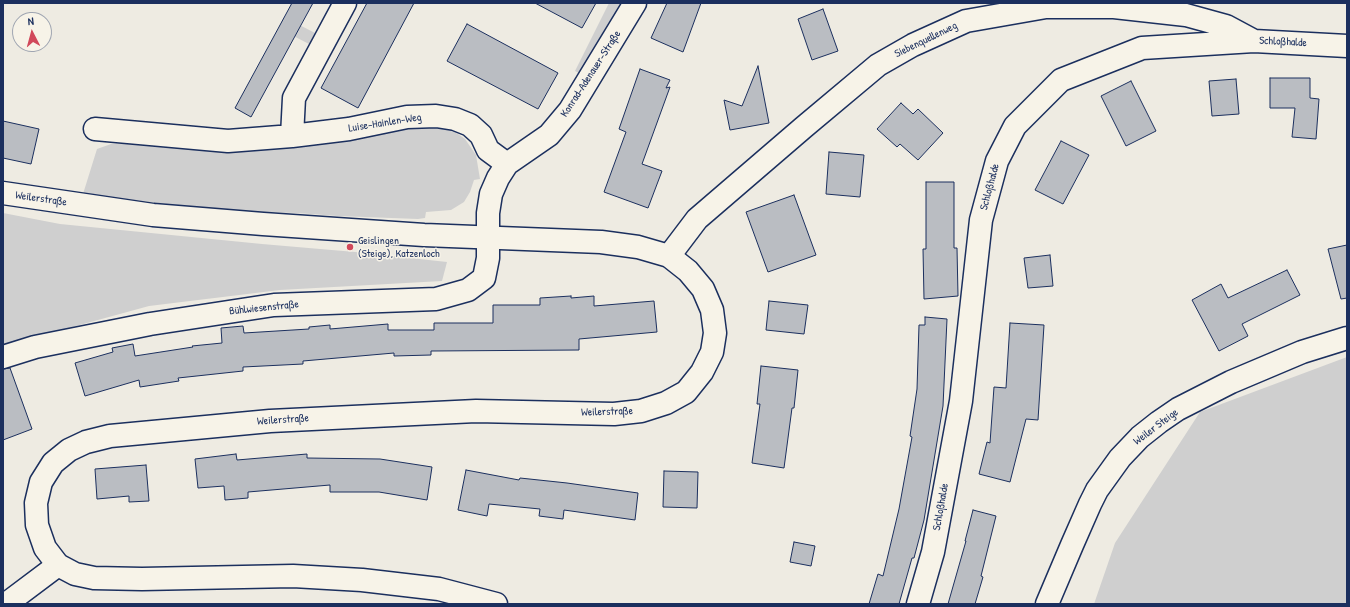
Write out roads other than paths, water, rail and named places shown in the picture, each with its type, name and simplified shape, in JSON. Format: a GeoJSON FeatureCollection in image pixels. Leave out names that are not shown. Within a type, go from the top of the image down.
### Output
{"type":"FeatureCollection","features":[{"type":"Feature","properties":{"kind":"street"},"geometry":{"type":"LineString","coordinates":[[292,136],[294,98],[345,3]]}},
{"type":"Feature","properties":{"kind":"street","name":"Konrad-Adenauer-Straße"},"geometry":{"type":"LineString","coordinates":[[489,237],[488,213],[491,194],[507,164],[549,135],[570,110],[634,3]]}},
{"type":"Feature","properties":{"kind":"street","name":"Siebenquellenweg"},"geometry":{"type":"LineString","coordinates":[[668,256],[697,219],[878,65],[913,45],[966,21],[1046,7],[1114,7],[1186,15],[1226,26],[1254,41]]}},
{"type":"Feature","properties":{"kind":"street","name":"Schloßhalde"},"geometry":{"type":"LineString","coordinates":[[918,604],[933,552],[961,401],[981,220],[997,161],[1015,126],[1061,80],[1142,48],[1254,41],[1347,46]]}},
{"type":"Feature","properties":{"kind":"street","name":"Luise-Hainlen-Weg"},"geometry":{"type":"LineString","coordinates":[[95,129],[228,141],[292,136],[349,129],[407,117],[436,116],[455,119],[470,125],[481,135],[488,150],[507,164]]}},
{"type":"Feature","properties":{"kind":"street","name":"Weilerstraße"},"geometry":{"type":"LineString","coordinates":[[3,193],[153,215],[334,230],[601,242],[638,247],[668,256],[688,271],[703,290],[712,310],[715,333],[712,352],[702,372],[686,392],[666,403],[641,411],[614,414],[476,411],[270,421],[110,436],[86,442],[69,450],[53,463],[41,482],[36,503],[37,526],[44,548],[58,564],[75,574],[94,578],[142,579],[293,576],[362,580],[439,589],[496,604]]}},
{"type":"Feature","properties":{"kind":"street","name":"Bühlwiesenstraße"},"geometry":{"type":"LineString","coordinates":[[3,356],[150,324],[274,305],[436,299],[468,290],[484,278],[488,258],[489,237]]}},
{"type":"Feature","properties":{"kind":"street","name":"Weiler Steige"},"geometry":{"type":"LineString","coordinates":[[1047,604],[1097,490],[1120,458],[1140,437],[1178,409],[1231,382],[1297,354],[1347,338]]}},
{"type":"Feature","properties":{"kind":"street"},"geometry":{"type":"LineString","coordinates":[[6,604],[58,564]]}},
{"type":"Feature","properties":{"kind":"place","name":"Geislingen (Steige), Katzenloch"},"geometry":{"type":"Point","coordinates":[350,247]}}]}
